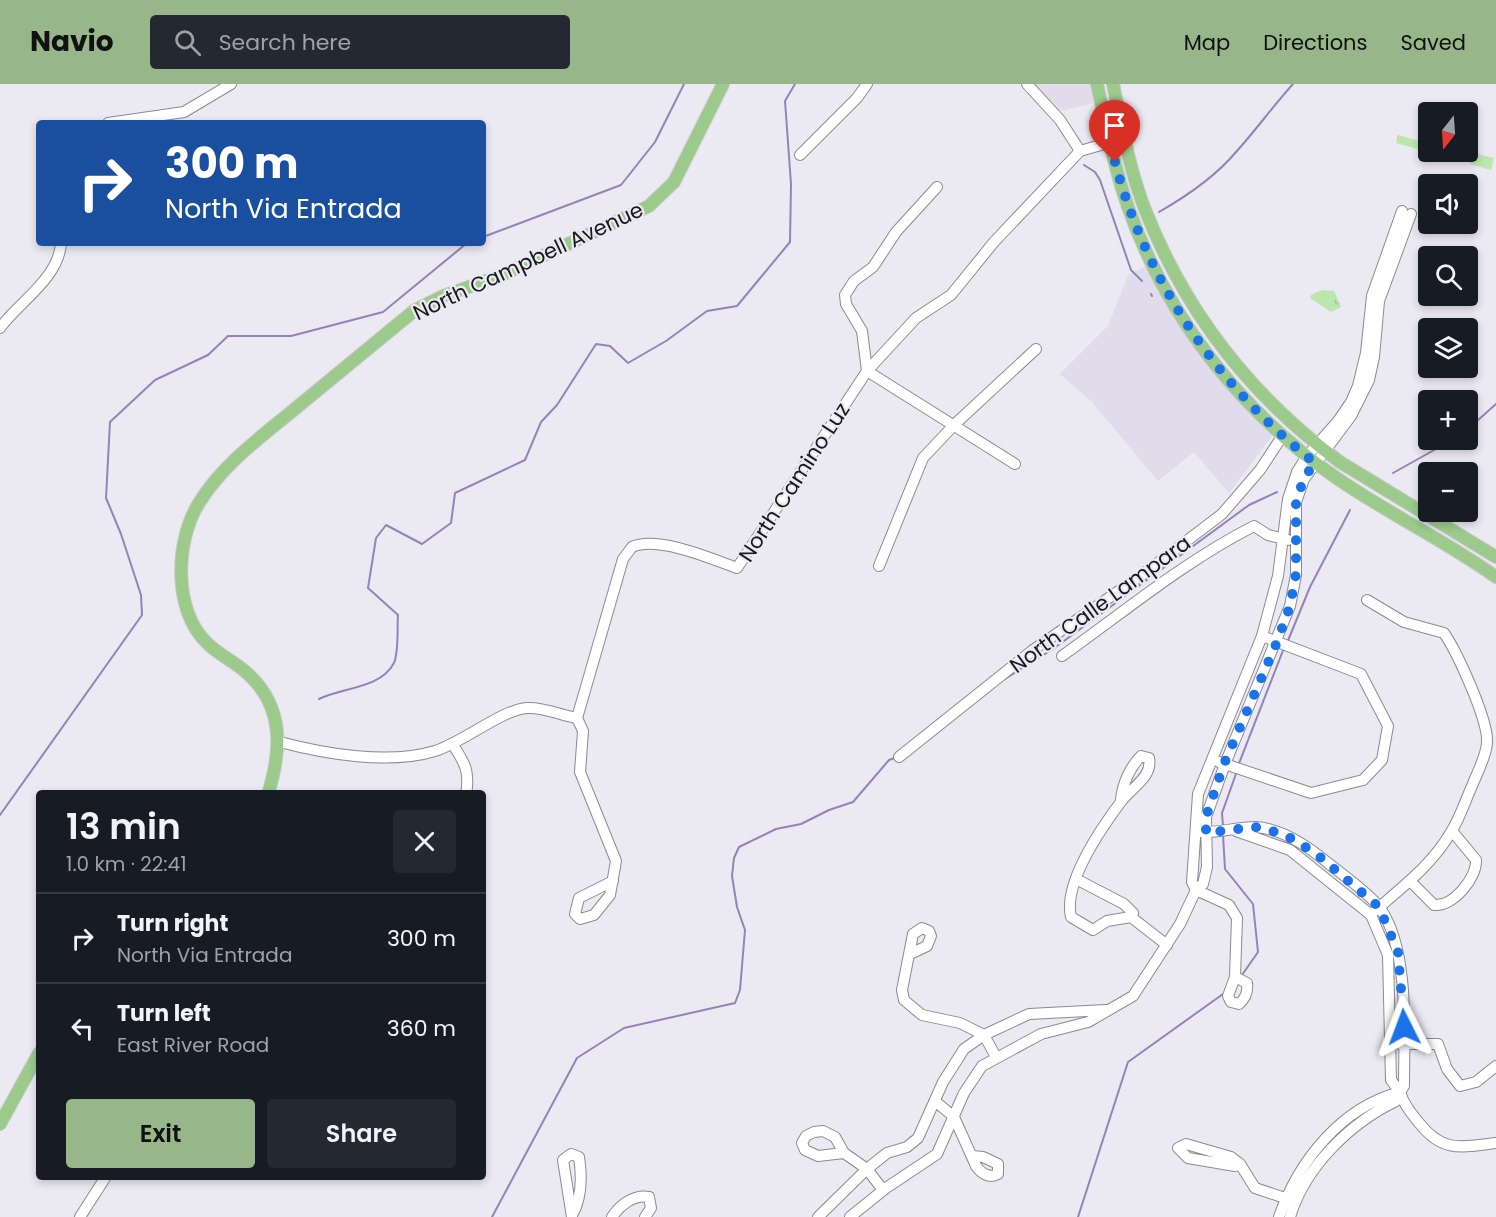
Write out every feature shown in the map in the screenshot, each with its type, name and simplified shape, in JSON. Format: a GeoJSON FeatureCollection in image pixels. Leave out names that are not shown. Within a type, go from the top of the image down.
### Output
{"type":"FeatureCollection","features":[{"type":"Feature","properties":{"kind":"main road","name":"North Campbell Avenue"},"geometry":{"type":"LineString","coordinates":[[269,790],[280,742],[276,719],[260,685],[206,642],[196,631],[181,591],[181,552],[198,504],[235,458],[415,310],[443,296],[500,276],[649,206],[674,182],[723,84]]}},
{"type":"Feature","properties":{"kind":"main road"},"geometry":{"type":"LineString","coordinates":[[1097,84],[1128,206],[1163,287],[1194,337],[1222,374],[1283,435],[1311,459],[1496,577]]}},
{"type":"Feature","properties":{"kind":"main road"},"geometry":{"type":"LineString","coordinates":[[1113,84],[1125,138],[1146,211],[1164,252],[1199,314],[1242,374],[1321,447],[1363,477],[1496,557]]}},
{"type":"Feature","properties":{"kind":"main road"},"geometry":{"type":"LineString","coordinates":[[0,1124],[36,1058]]}},
{"type":"Feature","properties":{"kind":"street"},"geometry":{"type":"LineString","coordinates":[[129,120],[184,112],[231,84]]}},
{"type":"Feature","properties":{"kind":"street"},"geometry":{"type":"LineString","coordinates":[[800,155],[857,98],[867,84]]}},
{"type":"Feature","properties":{"kind":"street"},"geometry":{"type":"LineString","coordinates":[[1027,84],[1060,120],[1080,151]]}},
{"type":"Feature","properties":{"kind":"street","name":"North Camino Luz"},"geometry":{"type":"LineString","coordinates":[[577,718],[627,552],[639,543],[647,542],[737,568],[867,371],[910,324],[951,295],[994,242],[1080,151],[1125,138]]}},
{"type":"Feature","properties":{"kind":"street"},"geometry":{"type":"LineString","coordinates":[[937,187],[896,232],[873,267],[855,281],[844,294],[846,304],[862,331],[867,371],[1015,464]]}},
{"type":"Feature","properties":{"kind":"street"},"geometry":{"type":"LineString","coordinates":[[1202,832],[1198,794],[1210,758],[1262,636],[1278,576],[1288,499],[1297,472],[1321,447],[1351,402],[1358,386],[1366,353],[1372,296],[1407,213]]}},
{"type":"Feature","properties":{"kind":"street"},"geometry":{"type":"LineString","coordinates":[[0,328],[10,313],[37,289],[52,267],[61,246]]}},
{"type":"Feature","properties":{"kind":"street"},"geometry":{"type":"LineString","coordinates":[[879,566],[923,458],[954,424],[1036,349]]}},
{"type":"Feature","properties":{"kind":"street","name":"North Calle Lampara"},"geometry":{"type":"LineString","coordinates":[[898,757],[1033,650],[1142,575],[1222,514],[1260,470],[1283,435]]}},
{"type":"Feature","properties":{"kind":"street"},"geometry":{"type":"LineString","coordinates":[[1235,977],[1237,918],[1229,905],[1196,890],[1192,882],[1206,817],[1224,764],[1277,642],[1290,606],[1296,574],[1298,541],[1296,502],[1311,459]]}},
{"type":"Feature","properties":{"kind":"street","name":"North Calle Lampara"},"geometry":{"type":"LineString","coordinates":[[1062,656],[1202,556],[1254,526],[1268,535],[1298,541]]}},
{"type":"Feature","properties":{"kind":"street"},"geometry":{"type":"LineString","coordinates":[[1367,600],[1404,622],[1444,633],[1461,662],[1485,729],[1487,743],[1481,764],[1452,831],[1431,861],[1411,882],[1375,911]]}},
{"type":"Feature","properties":{"kind":"street"},"geometry":{"type":"LineString","coordinates":[[1210,758],[1311,793],[1363,780],[1382,760],[1388,726],[1361,674],[1262,636]]}},
{"type":"Feature","properties":{"kind":"street"},"geometry":{"type":"LineString","coordinates":[[280,742],[318,752],[383,757],[419,755],[453,745],[513,711],[540,709],[577,718],[583,731],[580,772],[612,847],[616,861],[613,881]]}},
{"type":"Feature","properties":{"kind":"street"},"geometry":{"type":"LineString","coordinates":[[453,745],[468,768],[467,790]]}},
{"type":"Feature","properties":{"kind":"street"},"geometry":{"type":"LineString","coordinates":[[1121,800],[1087,855],[1076,879],[1069,898],[1071,917],[1093,930],[1107,921],[1131,917],[1167,945]]}},
{"type":"Feature","properties":{"kind":"street"},"geometry":{"type":"LineString","coordinates":[[1202,832],[1236,831],[1297,848],[1375,911],[1398,952],[1404,1010],[1404,1086],[1396,1101],[1378,1109],[1335,1142],[1279,1217]]}},
{"type":"Feature","properties":{"kind":"street"},"geometry":{"type":"LineString","coordinates":[[1411,882],[1434,905],[1441,906],[1448,903],[1472,877],[1476,860],[1452,831]]}},
{"type":"Feature","properties":{"kind":"street"},"geometry":{"type":"LineString","coordinates":[[1076,879],[1124,904],[1133,912],[1131,917]]}},
{"type":"Feature","properties":{"kind":"street"},"geometry":{"type":"LineString","coordinates":[[850,1217],[883,1190],[937,1154],[964,1093],[982,1066],[1041,1034],[1088,1022],[1133,996],[1167,945],[1196,890]]}},
{"type":"Feature","properties":{"kind":"street"},"geometry":{"type":"LineString","coordinates":[[1375,911],[1388,955],[1391,1080],[1410,1112],[1428,1134],[1443,1145],[1460,1147],[1496,1143]]}},
{"type":"Feature","properties":{"kind":"street"},"geometry":{"type":"LineString","coordinates":[[910,954],[902,990],[904,1000],[922,1014],[960,1023],[984,1035],[996,1057]]}},
{"type":"Feature","properties":{"kind":"street"},"geometry":{"type":"LineString","coordinates":[[818,1217],[867,1168],[887,1153],[907,1147],[918,1138],[943,1082],[964,1049],[984,1035],[1029,1014],[1113,1009]]}},
{"type":"Feature","properties":{"kind":"street"},"geometry":{"type":"LineString","coordinates":[[1390,1045],[1438,1044],[1447,1069],[1460,1086],[1476,1082],[1496,1066]]}},
{"type":"Feature","properties":{"kind":"street"},"geometry":{"type":"LineString","coordinates":[[935,1101],[954,1117],[972,1156]]}},
{"type":"Feature","properties":{"kind":"street"},"geometry":{"type":"LineString","coordinates":[[1240,1164],[1235,1166],[1188,1158],[1178,1148],[1186,1144],[1198,1146],[1231,1157],[1240,1164],[1255,1188],[1290,1200]]}},
{"type":"Feature","properties":{"kind":"street"},"geometry":{"type":"LineString","coordinates":[[844,1153],[867,1168],[883,1190]]}},
{"type":"Feature","properties":{"kind":"street"},"geometry":{"type":"LineString","coordinates":[[571,1154],[579,1157],[580,1166],[580,1192],[572,1216],[563,1167],[563,1160],[571,1154]]}},
{"type":"Feature","properties":{"kind":"street"},"geometry":{"type":"LineString","coordinates":[[80,1217],[104,1180]]}},
{"type":"Feature","properties":{"kind":"street"},"geometry":{"type":"LineString","coordinates":[[612,1217],[622,1205],[642,1196],[648,1197],[651,1208],[645,1217]]}},
{"type":"Feature","properties":{"kind":"street"},"geometry":{"type":"LineString","coordinates":[[1290,1200],[1290,1217]]}},
{"type":"Feature","properties":{"kind":"shaded area"},"geometry":{"type":"Polygon","coordinates":[[[1035,84],[1090,84],[1094,103],[1061,111],[1035,84]]]}},
{"type":"Feature","properties":{"kind":"shaded area"},"geometry":{"type":"Polygon","coordinates":[[[1146,266],[1166,305],[1192,345],[1223,385],[1272,436],[1229,493],[1194,452],[1158,481],[1093,403],[1060,374],[1108,326],[1128,275],[1146,266]]]}},
{"type":"Feature","properties":{"kind":"green space"},"geometry":{"type":"Polygon","coordinates":[[[1398,135],[1418,141],[1418,149],[1396,143],[1398,135]]]}},
{"type":"Feature","properties":{"kind":"green space"},"geometry":{"type":"Polygon","coordinates":[[[1478,154],[1494,158],[1491,170],[1470,164],[1471,162],[1478,162],[1478,154]]]}},
{"type":"Feature","properties":{"kind":"green space"},"geometry":{"type":"Polygon","coordinates":[[[1322,290],[1334,291],[1341,307],[1331,312],[1310,298],[1311,295],[1322,290]]]}},
{"type":"Feature","properties":{"kind":"waterway"},"geometry":{"type":"LineString","coordinates":[[486,236],[621,185],[655,142],[684,84]]}},
{"type":"Feature","properties":{"kind":"waterway"},"geometry":{"type":"LineString","coordinates":[[319,699],[380,678],[388,672],[396,658],[398,615],[368,588],[376,538],[386,525],[422,544],[451,523],[455,493],[525,460],[541,422],[557,405],[596,344],[610,346],[628,363],[666,341],[707,311],[737,306],[790,242],[791,184],[785,101],[795,84]]}},
{"type":"Feature","properties":{"kind":"waterway"},"geometry":{"type":"LineString","coordinates":[[1159,212],[1190,193],[1219,170],[1293,84]]}},
{"type":"Feature","properties":{"kind":"waterway"},"geometry":{"type":"LineString","coordinates":[[1084,165],[1095,172],[1100,180],[1131,270],[1142,281]]}},
{"type":"Feature","properties":{"kind":"waterway"},"geometry":{"type":"LineString","coordinates":[[0,815],[142,615],[141,595],[121,534],[106,498],[110,422],[155,380],[208,355],[228,336],[291,336],[383,312],[463,246]]}},
{"type":"Feature","properties":{"kind":"waterway"},"geometry":{"type":"LineString","coordinates":[[1478,420],[1496,404]]}},
{"type":"Feature","properties":{"kind":"waterway"},"geometry":{"type":"LineString","coordinates":[[1393,473],[1434,450]]}},
{"type":"Feature","properties":{"kind":"waterway"},"geometry":{"type":"LineString","coordinates":[[1003,680],[1053,649],[1249,505],[1277,492]]}},
{"type":"Feature","properties":{"kind":"waterway"},"geometry":{"type":"LineString","coordinates":[[1287,643],[1310,587],[1350,510]]}},
{"type":"Feature","properties":{"kind":"waterway"},"geometry":{"type":"LineString","coordinates":[[1238,766],[1284,648]]}},
{"type":"Feature","properties":{"kind":"waterway"},"geometry":{"type":"LineString","coordinates":[[492,1217],[577,1058],[624,1028],[735,1003],[740,990],[745,930],[737,907],[732,876],[734,858],[739,847],[776,829],[801,824],[829,810],[853,802],[889,760],[897,757]]}},
{"type":"Feature","properties":{"kind":"waterway"},"geometry":{"type":"LineString","coordinates":[[1223,826],[1222,813],[1237,771]]}},
{"type":"Feature","properties":{"kind":"waterway"},"geometry":{"type":"LineString","coordinates":[[1223,835],[1225,869],[1253,904],[1258,952],[1242,975]]}},
{"type":"Feature","properties":{"kind":"waterway"},"geometry":{"type":"LineString","coordinates":[[1078,1217],[1128,1062],[1223,994]]}},
{"type":"Feature","properties":{"kind":"route"},"geometry":{"type":"LineString","coordinates":[[1115,162],[1135,226],[1163,287],[1194,337],[1237,391],[1315,463],[1304,478],[1296,502],[1298,541],[1296,574],[1290,606],[1277,642],[1224,764],[1206,817],[1206,833],[1255,827],[1295,840],[1320,857],[1379,907],[1398,952],[1404,1027]]}}]}
